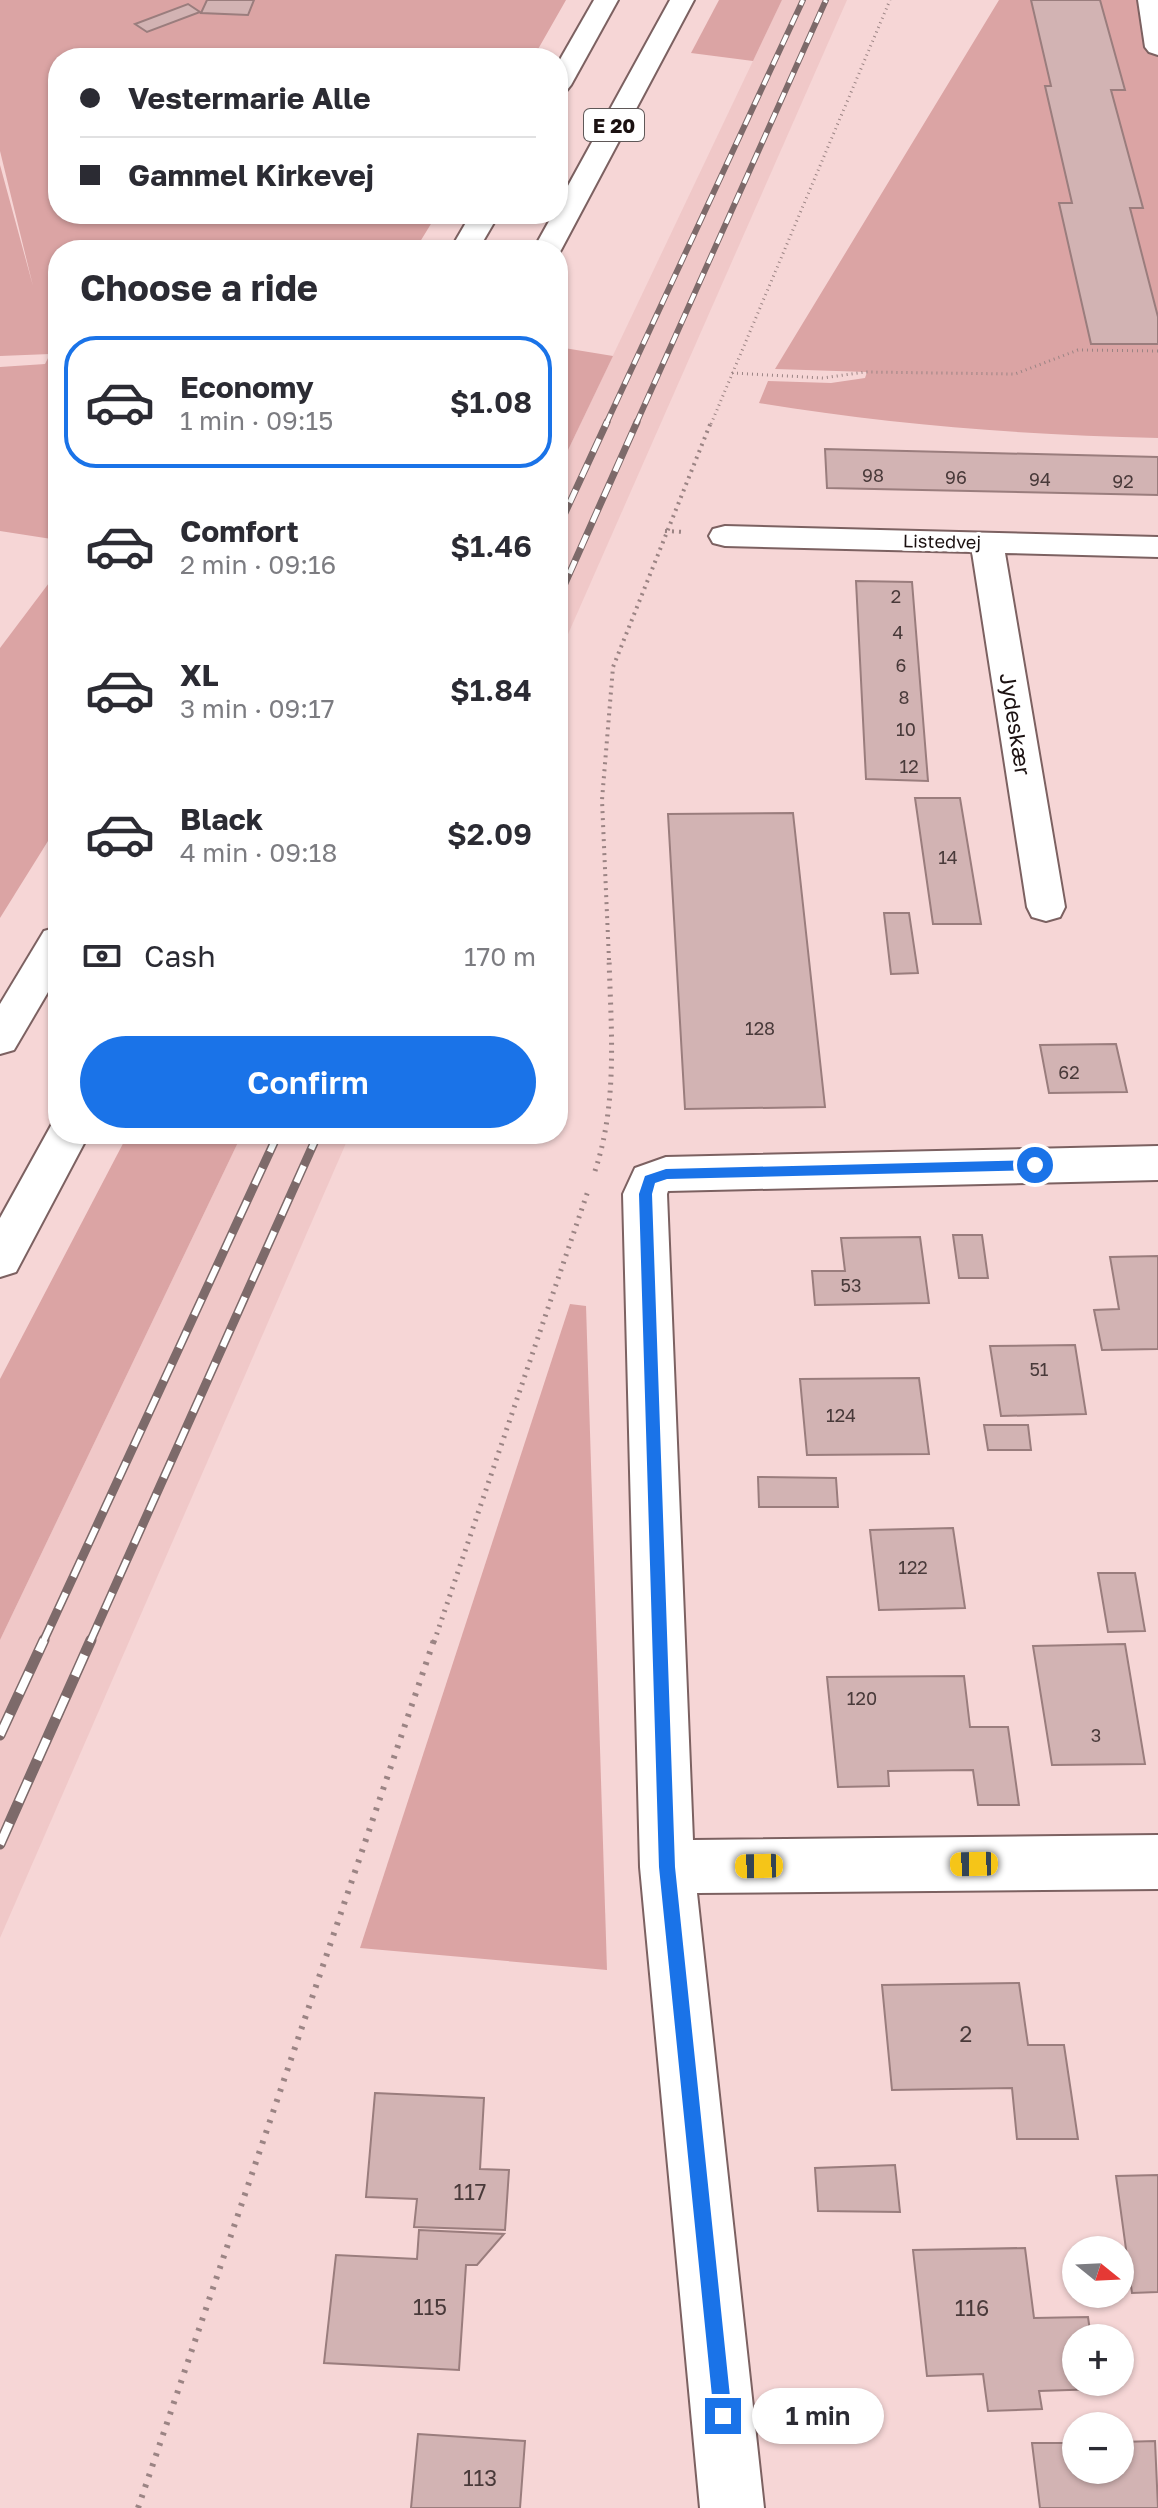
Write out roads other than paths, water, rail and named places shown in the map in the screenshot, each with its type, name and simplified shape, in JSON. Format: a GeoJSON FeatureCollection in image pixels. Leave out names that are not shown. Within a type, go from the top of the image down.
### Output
{"type":"FeatureCollection","features":[{"type":"Feature","properties":{"kind":"main road"},"geometry":{"type":"LineString","coordinates":[[568,67],[606,0]]}},
{"type":"Feature","properties":{"kind":"main road","name":"E 20"},"geometry":{"type":"LineString","coordinates":[[568,211],[682,0]]}},
{"type":"Feature","properties":{"kind":"main road"},"geometry":{"type":"LineString","coordinates":[[1150,0],[1158,47]]}},
{"type":"Feature","properties":{"kind":"main road","name":"Listedvej"},"geometry":{"type":"LineString","coordinates":[[725,536],[1158,547]]}},
{"type":"Feature","properties":{"kind":"main road","name":"Jydeskær"},"geometry":{"type":"LineString","coordinates":[[987,542],[1046,907]]}},
{"type":"Feature","properties":{"kind":"main road"},"geometry":{"type":"LineString","coordinates":[[0,1039],[48,958]]}},
{"type":"Feature","properties":{"kind":"main road"},"geometry":{"type":"LineString","coordinates":[[0,1259],[63,1144]]}},
{"type":"Feature","properties":{"kind":"main road"},"geometry":{"type":"LineString","coordinates":[[732,2508],[667,1867],[645,1194],[650,1180],[666,1174],[1158,1163]]}},
{"type":"Feature","properties":{"kind":"main road"},"geometry":{"type":"LineString","coordinates":[[667,1867],[1158,1862]]}},
{"type":"Feature","properties":{"kind":"railway"},"geometry":{"type":"LineString","coordinates":[[606,424],[803,0]]}},
{"type":"Feature","properties":{"kind":"railway"},"geometry":{"type":"LineString","coordinates":[[636,424],[826,0]]}},
{"type":"Feature","properties":{"kind":"railway"},"geometry":{"type":"LineString","coordinates":[[568,506],[607,422]]}},
{"type":"Feature","properties":{"kind":"railway"},"geometry":{"type":"LineString","coordinates":[[568,577],[637,422]]}},
{"type":"Feature","properties":{"kind":"railway"},"geometry":{"type":"LineString","coordinates":[[43,1642],[273,1144]]}},
{"type":"Feature","properties":{"kind":"railway"},"geometry":{"type":"LineString","coordinates":[[90,1642],[314,1144]]}},
{"type":"Feature","properties":{"kind":"railway"},"geometry":{"type":"LineString","coordinates":[[0,1735],[44,1640]]}},
{"type":"Feature","properties":{"kind":"railway"},"geometry":{"type":"LineString","coordinates":[[0,1844],[91,1640]]}}]}
